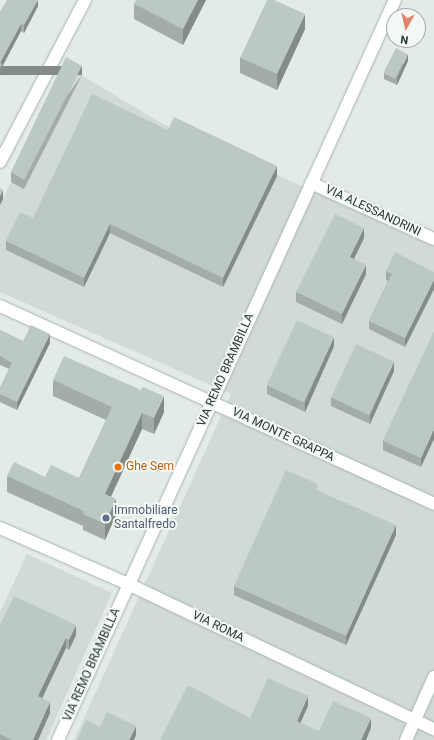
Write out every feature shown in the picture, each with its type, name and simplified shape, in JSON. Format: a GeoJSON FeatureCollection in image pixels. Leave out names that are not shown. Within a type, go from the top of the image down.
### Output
{"type":"FeatureCollection","features":[{"type":"Feature","properties":{"kind":"street"},"geometry":{"type":"LineString","coordinates":[[0,162],[85,0]]}},
{"type":"Feature","properties":{"kind":"street","name":"VIA REMO BRAMBILLA"},"geometry":{"type":"LineString","coordinates":[[58,740],[395,0]]}},
{"type":"Feature","properties":{"kind":"street","name":"VIA ALESSANDRINI"},"geometry":{"type":"LineString","coordinates":[[311,183],[434,239]]}},
{"type":"Feature","properties":{"kind":"street","name":"VIA MONTE GRAPPA"},"geometry":{"type":"LineString","coordinates":[[0,306],[434,504]]}},
{"type":"Feature","properties":{"kind":"street","name":"VIA ROMA"},"geometry":{"type":"LineString","coordinates":[[0,528],[128,584],[434,729]]}},
{"type":"Feature","properties":{"kind":"street"},"geometry":{"type":"LineString","coordinates":[[406,740],[434,677]]}},
{"type":"Feature","properties":{"kind":"shaded area"},"geometry":{"type":"Polygon","coordinates":[[[66,66],[163,124],[434,245],[434,740],[74,740],[231,394],[0,292],[0,197],[3,199],[66,66]]]}},
{"type":"Feature","properties":{"kind":"shaded area"},"geometry":{"type":"Polygon","coordinates":[[[27,554],[112,593],[46,740],[0,740],[0,612],[27,554]]]}},
{"type":"Feature","properties":{"kind":"building"},"geometry":{"type":"Polygon","coordinates":[[[7,0],[38,0],[24,25],[21,24],[0,63],[0,12],[7,0]]]}},
{"type":"Feature","properties":{"kind":"building"},"geometry":{"type":"Polygon","coordinates":[[[136,0],[198,0],[183,29],[134,4],[136,0]]]}},
{"type":"Feature","properties":{"kind":"building"},"geometry":{"type":"Polygon","coordinates":[[[267,0],[274,0],[305,14],[277,74],[240,58],[267,0]]]}},
{"type":"Feature","properties":{"kind":"building"},"geometry":{"type":"Polygon","coordinates":[[[396,48],[408,54],[395,79],[383,73],[396,48]]]}},
{"type":"Feature","properties":{"kind":"building"},"geometry":{"type":"Polygon","coordinates":[[[66,57],[82,66],[24,180],[11,172],[66,57]]]}},
{"type":"Feature","properties":{"kind":"building"},"geometry":{"type":"Polygon","coordinates":[[[92,94],[168,130],[174,117],[277,166],[223,278],[110,224],[84,278],[6,241],[20,212],[33,218],[92,94]]]}},
{"type":"Feature","properties":{"kind":"building"},"geometry":{"type":"Polygon","coordinates":[[[0,188],[3,190],[0,196],[0,188]]]}},
{"type":"Feature","properties":{"kind":"building"},"geometry":{"type":"Polygon","coordinates":[[[335,214],[364,228],[350,257],[366,265],[342,314],[296,292],[335,214]]]}},
{"type":"Feature","properties":{"kind":"building"},"geometry":{"type":"Polygon","coordinates":[[[395,252],[434,272],[434,280],[405,338],[369,321],[392,274],[386,271],[395,252]]]}},
{"type":"Feature","properties":{"kind":"building"},"geometry":{"type":"Polygon","coordinates":[[[297,320],[334,337],[304,403],[267,385],[297,320]]]}},
{"type":"Feature","properties":{"kind":"building"},"geometry":{"type":"Polygon","coordinates":[[[31,325],[50,334],[17,402],[0,394],[0,388],[12,363],[0,356],[0,330],[23,341],[31,325]]]}},
{"type":"Feature","properties":{"kind":"building"},"geometry":{"type":"Polygon","coordinates":[[[434,332],[434,429],[421,458],[383,441],[434,332]]]}},
{"type":"Feature","properties":{"kind":"building"},"geometry":{"type":"Polygon","coordinates":[[[356,344],[394,362],[369,415],[331,397],[356,344]]]}},
{"type":"Feature","properties":{"kind":"building"},"geometry":{"type":"Polygon","coordinates":[[[64,356],[141,390],[143,387],[164,396],[154,418],[142,413],[105,494],[116,499],[105,524],[83,514],[84,511],[7,476],[14,462],[45,477],[51,465],[79,478],[112,407],[53,380],[64,356]]]}},
{"type":"Feature","properties":{"kind":"building"},"geometry":{"type":"Polygon","coordinates":[[[286,470],[318,484],[316,490],[396,525],[346,636],[234,586],[286,470]]]}},
{"type":"Feature","properties":{"kind":"building"},"geometry":{"type":"Polygon","coordinates":[[[14,596],[76,625],[69,640],[66,638],[38,696],[50,702],[33,740],[12,740],[0,734],[0,625],[14,596]]]}},
{"type":"Feature","properties":{"kind":"building"},"geometry":{"type":"Polygon","coordinates":[[[268,678],[308,696],[297,721],[319,731],[333,701],[371,718],[361,740],[160,740],[188,685],[250,718],[268,678]]]}},
{"type":"Feature","properties":{"kind":"building"},"geometry":{"type":"Polygon","coordinates":[[[107,712],[136,726],[129,740],[77,740],[86,720],[100,727],[107,712]]]}},
{"type":"Feature","properties":{"kind":"place","name":"Ghe Sem"},"geometry":{"type":"Point","coordinates":[118,467]}},
{"type":"Feature","properties":{"kind":"place","name":"Immobiliare Santalfredo"},"geometry":{"type":"Point","coordinates":[106,518]}}]}
